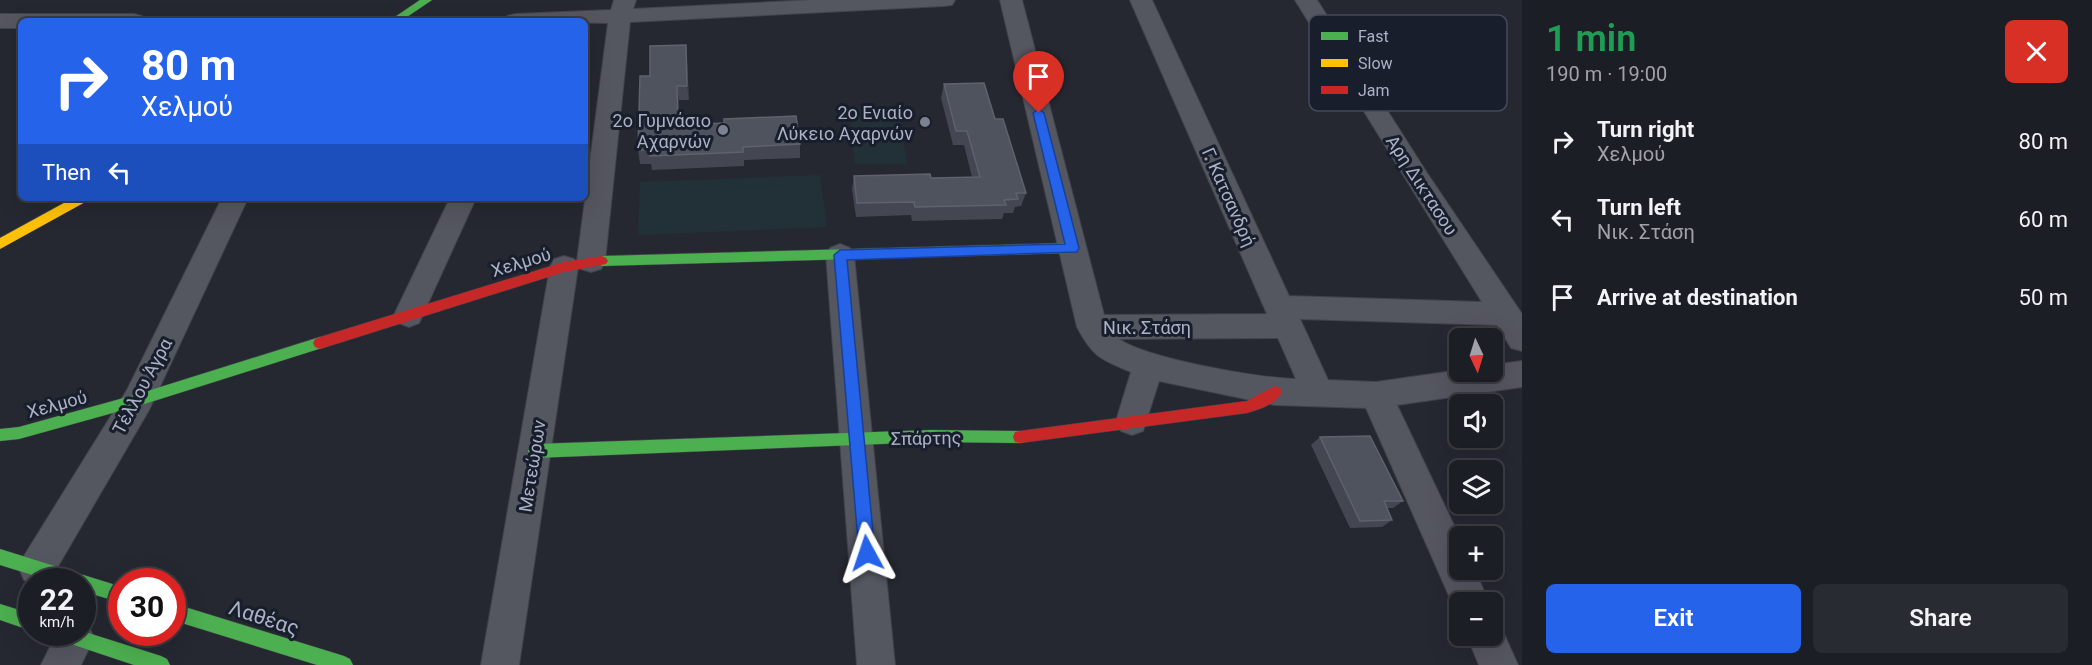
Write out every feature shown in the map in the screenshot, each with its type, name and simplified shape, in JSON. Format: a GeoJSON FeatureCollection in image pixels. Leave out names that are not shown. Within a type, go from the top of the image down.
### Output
{"type":"FeatureCollection","features":[{"type":"Feature","properties":{"kind":"street"},"geometry":{"type":"LineString","coordinates":[[96,18],[112,0]]}},
{"type":"Feature","properties":{"kind":"street"},"geometry":{"type":"LineString","coordinates":[[399,18],[427,0]]}},
{"type":"Feature","properties":{"kind":"street"},"geometry":{"type":"LineString","coordinates":[[540,18],[622,8],[944,0]]}},
{"type":"Feature","properties":{"kind":"street","name":"Νικ. Στάση"},"geometry":{"type":"LineString","coordinates":[[1011,0],[1092,327],[1283,316],[1506,314]]}},
{"type":"Feature","properties":{"kind":"street","name":"Γ. Κατσανδρή"},"geometry":{"type":"LineString","coordinates":[[1141,0],[1318,393]]}},
{"type":"Feature","properties":{"kind":"street","name":"Αρη Δικτασου"},"geometry":{"type":"LineString","coordinates":[[1306,0],[1315,15]]}},
{"type":"Feature","properties":{"kind":"street","name":"Μετεώρων"},"geometry":{"type":"LineString","coordinates":[[500,665],[535,451],[578,264],[622,8]]}},
{"type":"Feature","properties":{"kind":"street"},"geometry":{"type":"LineString","coordinates":[[0,21],[18,21]]}},
{"type":"Feature","properties":{"kind":"street","name":"Αρη Δικτασου"},"geometry":{"type":"LineString","coordinates":[[1375,111],[1522,339]]}},
{"type":"Feature","properties":{"kind":"street"},"geometry":{"type":"LineString","coordinates":[[0,244],[77,201]]}},
{"type":"Feature","properties":{"kind":"street","name":"Τέλλου Άγρα"},"geometry":{"type":"LineString","coordinates":[[38,568],[138,400],[234,201]]}},
{"type":"Feature","properties":{"kind":"street"},"geometry":{"type":"LineString","coordinates":[[409,315],[462,201]]}},
{"type":"Feature","properties":{"kind":"street","name":"Χελμού"},"geometry":{"type":"LineString","coordinates":[[0,435],[19,433],[138,400],[578,264],[1072,248]]}},
{"type":"Feature","properties":{"kind":"street"},"geometry":{"type":"LineString","coordinates":[[840,255],[876,665]]}},
{"type":"Feature","properties":{"kind":"street"},"geometry":{"type":"LineString","coordinates":[[1092,327],[1101,342],[1110,350],[1148,366],[1275,392],[1376,395],[1522,374]]}},
{"type":"Feature","properties":{"kind":"street"},"geometry":{"type":"LineString","coordinates":[[1132,421],[1148,366]]}},
{"type":"Feature","properties":{"kind":"street","name":"Σπάρτης"},"geometry":{"type":"LineString","coordinates":[[535,451],[931,436],[1017,437],[1247,407],[1263,401],[1275,392]]}},
{"type":"Feature","properties":{"kind":"street"},"geometry":{"type":"LineString","coordinates":[[1376,395],[1466,592]]}},
{"type":"Feature","properties":{"kind":"street"},"geometry":{"type":"LineString","coordinates":[[0,557],[38,568]]}},
{"type":"Feature","properties":{"kind":"street"},"geometry":{"type":"LineString","coordinates":[[0,612],[18,618]]}},
{"type":"Feature","properties":{"kind":"street","name":"Λαθέας"},"geometry":{"type":"LineString","coordinates":[[186,615],[344,665]]}},
{"type":"Feature","properties":{"kind":"street"},"geometry":{"type":"LineString","coordinates":[[71,646],[161,665]]}},
{"type":"Feature","properties":{"kind":"street"},"geometry":{"type":"LineString","coordinates":[[1490,646],[1499,665]]}},
{"type":"Feature","properties":{"kind":"shaded area"},"geometry":{"type":"Polygon","coordinates":[[[898,106],[907,164],[855,164],[849,107],[898,106]]]}},
{"type":"Feature","properties":{"kind":"shaded area"},"geometry":{"type":"Polygon","coordinates":[[[820,175],[827,227],[638,235],[640,182],[820,175]]]}},
{"type":"Feature","properties":{"kind":"building"},"geometry":{"type":"Polygon","coordinates":[[[686,45],[687,86],[677,86],[678,125],[724,123],[724,119],[796,116],[800,144],[743,147],[743,152],[650,156],[650,150],[638,150],[640,76],[650,76],[650,46],[686,45]]]}},
{"type":"Feature","properties":{"kind":"building"},"geometry":{"type":"Polygon","coordinates":[[[984,83],[995,119],[1003,119],[1026,193],[1016,193],[1018,199],[1004,200],[1006,205],[915,207],[914,202],[857,203],[854,176],[930,174],[931,178],[980,177],[967,131],[956,131],[944,84],[984,83]]]}},
{"type":"Feature","properties":{"kind":"building"},"geometry":{"type":"Polygon","coordinates":[[[1370,436],[1403,501],[1384,501],[1392,520],[1360,521],[1320,437],[1370,436]]]}},
{"type":"Feature","properties":{"kind":"traffic: fast"},"geometry":{"type":"LineString","coordinates":[[399,18],[427,0]]}},
{"type":"Feature","properties":{"kind":"traffic: fast"},"geometry":{"type":"LineString","coordinates":[[602,261],[1072,248]]}},
{"type":"Feature","properties":{"kind":"traffic: fast"},"geometry":{"type":"LineString","coordinates":[[0,435],[19,433],[138,400],[320,343]]}},
{"type":"Feature","properties":{"kind":"traffic: fast"},"geometry":{"type":"LineString","coordinates":[[535,451],[931,436],[1020,437]]}},
{"type":"Feature","properties":{"kind":"traffic: fast"},"geometry":{"type":"LineString","coordinates":[[0,557],[36,568]]}},
{"type":"Feature","properties":{"kind":"traffic: fast"},"geometry":{"type":"LineString","coordinates":[[96,587],[108,591]]}},
{"type":"Feature","properties":{"kind":"traffic: fast"},"geometry":{"type":"LineString","coordinates":[[0,612],[18,618]]}},
{"type":"Feature","properties":{"kind":"traffic: fast"},"geometry":{"type":"LineString","coordinates":[[186,615],[344,665]]}},
{"type":"Feature","properties":{"kind":"traffic: fast"},"geometry":{"type":"LineString","coordinates":[[96,644],[161,665]]}},
{"type":"Feature","properties":{"kind":"traffic: slow"},"geometry":{"type":"LineString","coordinates":[[0,244],[78,201]]}},
{"type":"Feature","properties":{"kind":"traffic: jam"},"geometry":{"type":"LineString","coordinates":[[320,343],[564,267],[602,261]]}},
{"type":"Feature","properties":{"kind":"traffic: jam"},"geometry":{"type":"LineString","coordinates":[[1020,437],[1247,407],[1263,401],[1275,392]]}},
{"type":"Feature","properties":{"kind":"place","name":"2ο Ενιαίο Λύκειο Αχαρνών"},"geometry":{"type":"Point","coordinates":[925,122]}},
{"type":"Feature","properties":{"kind":"place","name":"2ο Γυμνάσιο Αχαρνών"},"geometry":{"type":"Point","coordinates":[723,130]}},
{"type":"Feature","properties":{"kind":"route"},"geometry":{"type":"LineString","coordinates":[[867,553],[840,255],[1072,248],[1039,113]]}}]}
